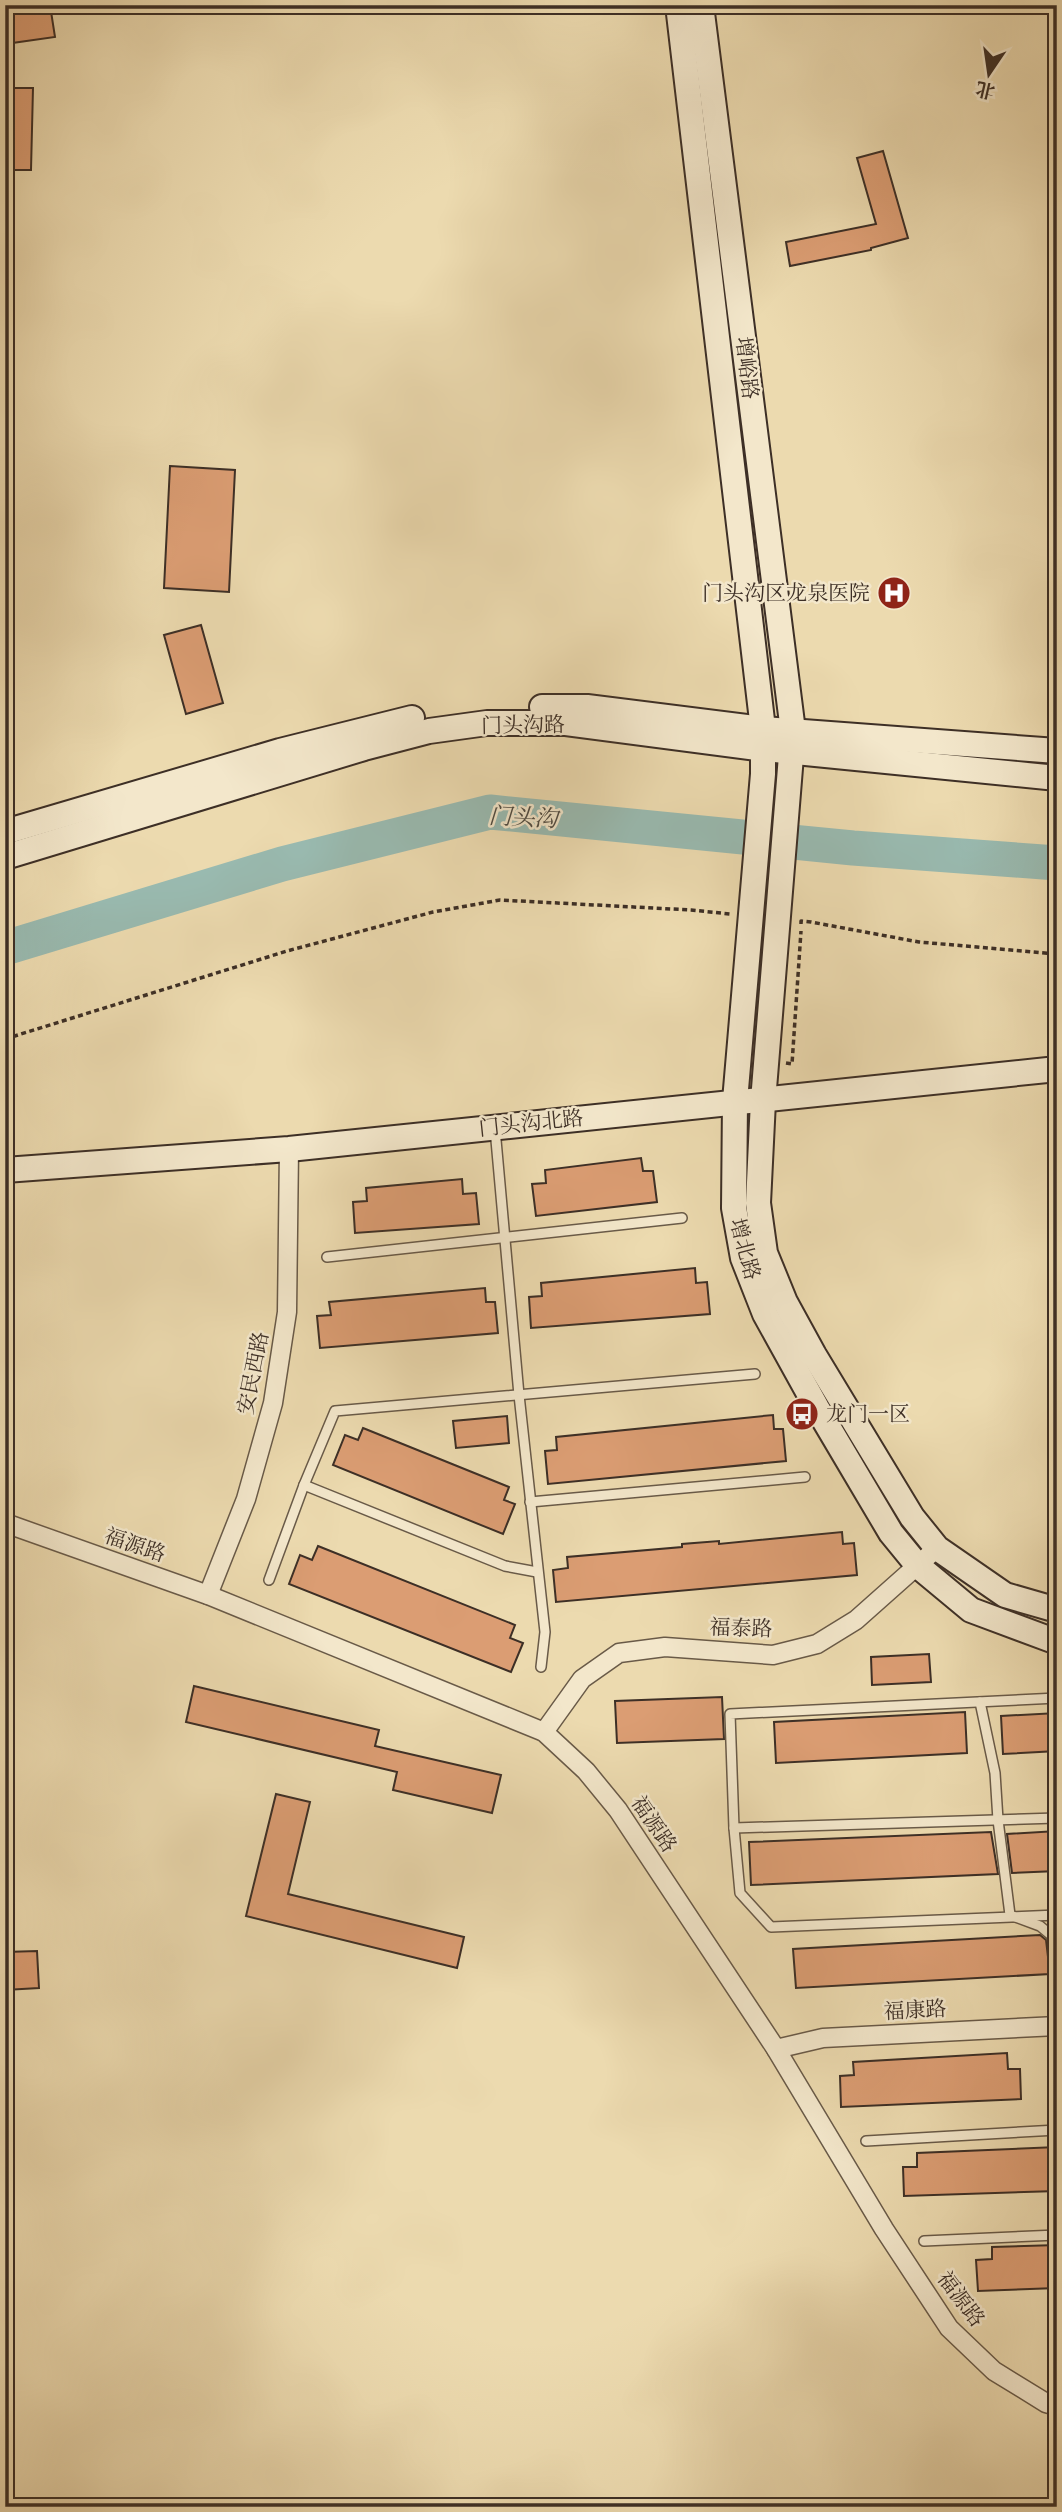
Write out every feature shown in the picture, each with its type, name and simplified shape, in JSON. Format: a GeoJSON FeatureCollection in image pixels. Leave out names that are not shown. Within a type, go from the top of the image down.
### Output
{"type":"FeatureCollection","features":[{"type":"Feature","properties":{"kind":"street","name":"增峪路"},"geometry":{"type":"LineString","coordinates":[[678,5],[764,739]]}},
{"type":"Feature","properties":{"kind":"street","name":"增峪路"},"geometry":{"type":"LineString","coordinates":[[701,5],[792,742]]}},
{"type":"Feature","properties":{"kind":"street","name":"门头沟路"},"geometry":{"type":"LineString","coordinates":[[5,832],[280,751],[430,713],[492,707],[587,707],[764,739]]}},
{"type":"Feature","properties":{"kind":"street","name":"门头沟路"},"geometry":{"type":"LineString","coordinates":[[5,857],[364,748],[429,731],[487,723],[566,723],[764,739],[1057,778]]}},
{"type":"Feature","properties":{"kind":"street","name":"增北路"},"geometry":{"type":"LineString","coordinates":[[764,739],[735,1101],[734,1208],[743,1258],[765,1314],[891,1533],[918,1566],[971,1610],[1057,1642]]}},
{"type":"Feature","properties":{"kind":"street","name":"门头沟路"},"geometry":{"type":"LineString","coordinates":[[792,742],[1057,751]]}},
{"type":"Feature","properties":{"kind":"street","name":"增北路"},"geometry":{"type":"LineString","coordinates":[[792,742],[763,1101],[758,1203],[765,1253],[785,1303],[814,1355],[912,1517],[937,1548],[1005,1595],[1057,1609]]}},
{"type":"Feature","properties":{"kind":"street","name":"门头沟北路"},"geometry":{"type":"LineString","coordinates":[[5,1170],[289,1149],[1057,1069]]}},
{"type":"Feature","properties":{"kind":"street","name":"安民西路"},"geometry":{"type":"LineString","coordinates":[[208,1595],[246,1499],[273,1403],[287,1312],[289,1149]]}},
{"type":"Feature","properties":{"kind":"street","name":"福源路"},"geometry":{"type":"LineString","coordinates":[[5,1523],[208,1595],[544,1732],[586,1771],[618,1810],[776,2049],[884,2229],[949,2328],[994,2371],[1046,2403],[1057,2406]]}},
{"type":"Feature","properties":{"kind":"street","name":"福泰路"},"geometry":{"type":"LineString","coordinates":[[544,1732],[582,1679],[619,1653],[665,1647],[773,1655],[817,1644],[856,1620],[937,1548]]}},
{"type":"Feature","properties":{"kind":"street","name":"福康路"},"geometry":{"type":"LineString","coordinates":[[776,2049],[823,2038],[1057,2026]]}},
{"type":"Feature","properties":{"kind":"lane"},"geometry":{"type":"LineString","coordinates":[[495,1127],[519,1395],[545,1632],[541,1667]]}},
{"type":"Feature","properties":{"kind":"lane"},"geometry":{"type":"LineString","coordinates":[[327,1257],[681,1218]]}},
{"type":"Feature","properties":{"kind":"lane"},"geometry":{"type":"LineString","coordinates":[[269,1580],[335,1411],[755,1374]]}},
{"type":"Feature","properties":{"kind":"lane"},"geometry":{"type":"LineString","coordinates":[[530,1502],[806,1477]]}},
{"type":"Feature","properties":{"kind":"lane"},"geometry":{"type":"LineString","coordinates":[[304,1485],[505,1566],[537,1572]]}},
{"type":"Feature","properties":{"kind":"lane"},"geometry":{"type":"LineString","coordinates":[[1057,1698],[730,1714],[734,1828],[740,1893],[771,1927],[1057,1915]]}},
{"type":"Feature","properties":{"kind":"lane"},"geometry":{"type":"LineString","coordinates":[[980,1702],[995,1773],[1010,1915]]}},
{"type":"Feature","properties":{"kind":"lane"},"geometry":{"type":"LineString","coordinates":[[734,1828],[1057,1818]]}},
{"type":"Feature","properties":{"kind":"lane"},"geometry":{"type":"LineString","coordinates":[[1010,1915],[1040,1926],[1052,1936],[1057,1965]]}},
{"type":"Feature","properties":{"kind":"lane"},"geometry":{"type":"LineString","coordinates":[[866,2141],[1057,2130]]}},
{"type":"Feature","properties":{"kind":"lane"},"geometry":{"type":"LineString","coordinates":[[925,2241],[1057,2235]]}},
{"type":"Feature","properties":{"kind":"path"},"geometry":{"type":"LineString","coordinates":[[5,1039],[287,951],[433,912],[500,900],[730,913],[729,927]]}},
{"type":"Feature","properties":{"kind":"path"},"geometry":{"type":"LineString","coordinates":[[766,1062],[792,1064],[802,921],[919,942],[1057,954]]}},
{"type":"Feature","properties":{"kind":"building"},"geometry":{"type":"Polygon","coordinates":[[[5,5],[50,5],[55,37],[5,44],[5,5]]]}},
{"type":"Feature","properties":{"kind":"building"},"geometry":{"type":"Polygon","coordinates":[[[5,88],[33,88],[31,170],[5,170],[5,88]]]}},
{"type":"Feature","properties":{"kind":"building"},"geometry":{"type":"Polygon","coordinates":[[[883,151],[908,238],[871,250],[790,266],[786,242],[876,224],[857,158],[883,151]]]}},
{"type":"Feature","properties":{"kind":"building"},"geometry":{"type":"Polygon","coordinates":[[[170,466],[235,470],[229,592],[164,588],[170,466]]]}},
{"type":"Feature","properties":{"kind":"building"},"geometry":{"type":"Polygon","coordinates":[[[201,625],[223,703],[186,714],[164,635],[201,625]]]}},
{"type":"Feature","properties":{"kind":"building"},"geometry":{"type":"Polygon","coordinates":[[[641,1158],[643,1171],[653,1171],[657,1202],[536,1216],[532,1184],[546,1183],[545,1170],[641,1158]]]}},
{"type":"Feature","properties":{"kind":"building"},"geometry":{"type":"Polygon","coordinates":[[[462,1179],[463,1194],[476,1193],[479,1224],[355,1233],[353,1202],[367,1201],[366,1188],[462,1179]]]}},
{"type":"Feature","properties":{"kind":"building"},"geometry":{"type":"Polygon","coordinates":[[[695,1268],[696,1283],[707,1282],[710,1314],[531,1328],[529,1297],[542,1296],[541,1283],[695,1268]]]}},
{"type":"Feature","properties":{"kind":"building"},"geometry":{"type":"Polygon","coordinates":[[[485,1288],[486,1302],[495,1302],[498,1333],[320,1348],[317,1316],[331,1315],[329,1302],[485,1288]]]}},
{"type":"Feature","properties":{"kind":"building"},"geometry":{"type":"Polygon","coordinates":[[[773,1415],[774,1429],[783,1429],[786,1461],[548,1484],[545,1451],[557,1450],[556,1437],[773,1415]]]}},
{"type":"Feature","properties":{"kind":"building"},"geometry":{"type":"Polygon","coordinates":[[[507,1416],[509,1443],[456,1448],[453,1421],[507,1416]]]}},
{"type":"Feature","properties":{"kind":"building"},"geometry":{"type":"Polygon","coordinates":[[[363,1428],[509,1487],[504,1500],[515,1504],[503,1534],[333,1465],[345,1435],[358,1440],[363,1428]]]}},
{"type":"Feature","properties":{"kind":"building"},"geometry":{"type":"Polygon","coordinates":[[[842,1532],[843,1544],[854,1543],[857,1575],[556,1602],[553,1570],[568,1568],[567,1557],[682,1547],[682,1544],[719,1541],[719,1544],[842,1532]]]}},
{"type":"Feature","properties":{"kind":"building"},"geometry":{"type":"Polygon","coordinates":[[[318,1546],[515,1625],[510,1638],[523,1643],[511,1672],[289,1584],[300,1555],[312,1560],[318,1546]]]}},
{"type":"Feature","properties":{"kind":"building"},"geometry":{"type":"Polygon","coordinates":[[[929,1654],[931,1682],[872,1685],[871,1657],[929,1654]]]}},
{"type":"Feature","properties":{"kind":"building"},"geometry":{"type":"Polygon","coordinates":[[[194,1686],[379,1730],[375,1746],[501,1775],[492,1813],[393,1790],[397,1772],[186,1722],[194,1686]]]}},
{"type":"Feature","properties":{"kind":"building"},"geometry":{"type":"Polygon","coordinates":[[[722,1697],[724,1739],[617,1743],[615,1701],[722,1697]]]}},
{"type":"Feature","properties":{"kind":"building"},"geometry":{"type":"Polygon","coordinates":[[[965,1712],[967,1753],[776,1763],[774,1722],[965,1712]]]}},
{"type":"Feature","properties":{"kind":"building"},"geometry":{"type":"Polygon","coordinates":[[[1057,1713],[1057,1751],[1003,1754],[1001,1716],[1057,1713]]]}},
{"type":"Feature","properties":{"kind":"building"},"geometry":{"type":"Polygon","coordinates":[[[276,1794],[310,1802],[288,1894],[464,1937],[457,1968],[246,1916],[276,1794]]]}},
{"type":"Feature","properties":{"kind":"building"},"geometry":{"type":"Polygon","coordinates":[[[1057,1831],[1057,1871],[1012,1873],[1007,1834],[1057,1831]]]}},
{"type":"Feature","properties":{"kind":"building"},"geometry":{"type":"Polygon","coordinates":[[[991,1832],[998,1874],[751,1885],[749,1842],[991,1832]]]}},
{"type":"Feature","properties":{"kind":"building"},"geometry":{"type":"Polygon","coordinates":[[[1040,1935],[1046,1940],[1050,1974],[796,1988],[793,1949],[1040,1935]]]}},
{"type":"Feature","properties":{"kind":"building"},"geometry":{"type":"Polygon","coordinates":[[[37,1951],[39,1988],[5,1990],[5,1952],[37,1951]]]}},
{"type":"Feature","properties":{"kind":"building"},"geometry":{"type":"Polygon","coordinates":[[[1007,2053],[1008,2069],[1020,2069],[1021,2099],[841,2107],[840,2076],[854,2075],[853,2062],[1007,2053]]]}},
{"type":"Feature","properties":{"kind":"building"},"geometry":{"type":"Polygon","coordinates":[[[1057,2147],[1057,2191],[904,2196],[903,2167],[917,2167],[917,2153],[1057,2147]]]}},
{"type":"Feature","properties":{"kind":"building"},"geometry":{"type":"Polygon","coordinates":[[[1057,2245],[1057,2288],[978,2291],[976,2260],[992,2259],[992,2247],[1057,2245]]]}},
{"type":"Feature","properties":{"kind":"waterway","name":"门头沟"},"geometry":{"type":"LineString","coordinates":[[5,948],[282,864],[490,812],[853,848],[1057,863]]}},
{"type":"Feature","properties":{"kind":"place","name":"门头沟区龙泉医院"},"geometry":{"type":"Point","coordinates":[894,593]}},
{"type":"Feature","properties":{"kind":"place","name":"龙门一区"},"geometry":{"type":"Point","coordinates":[802,1414]}}]}
